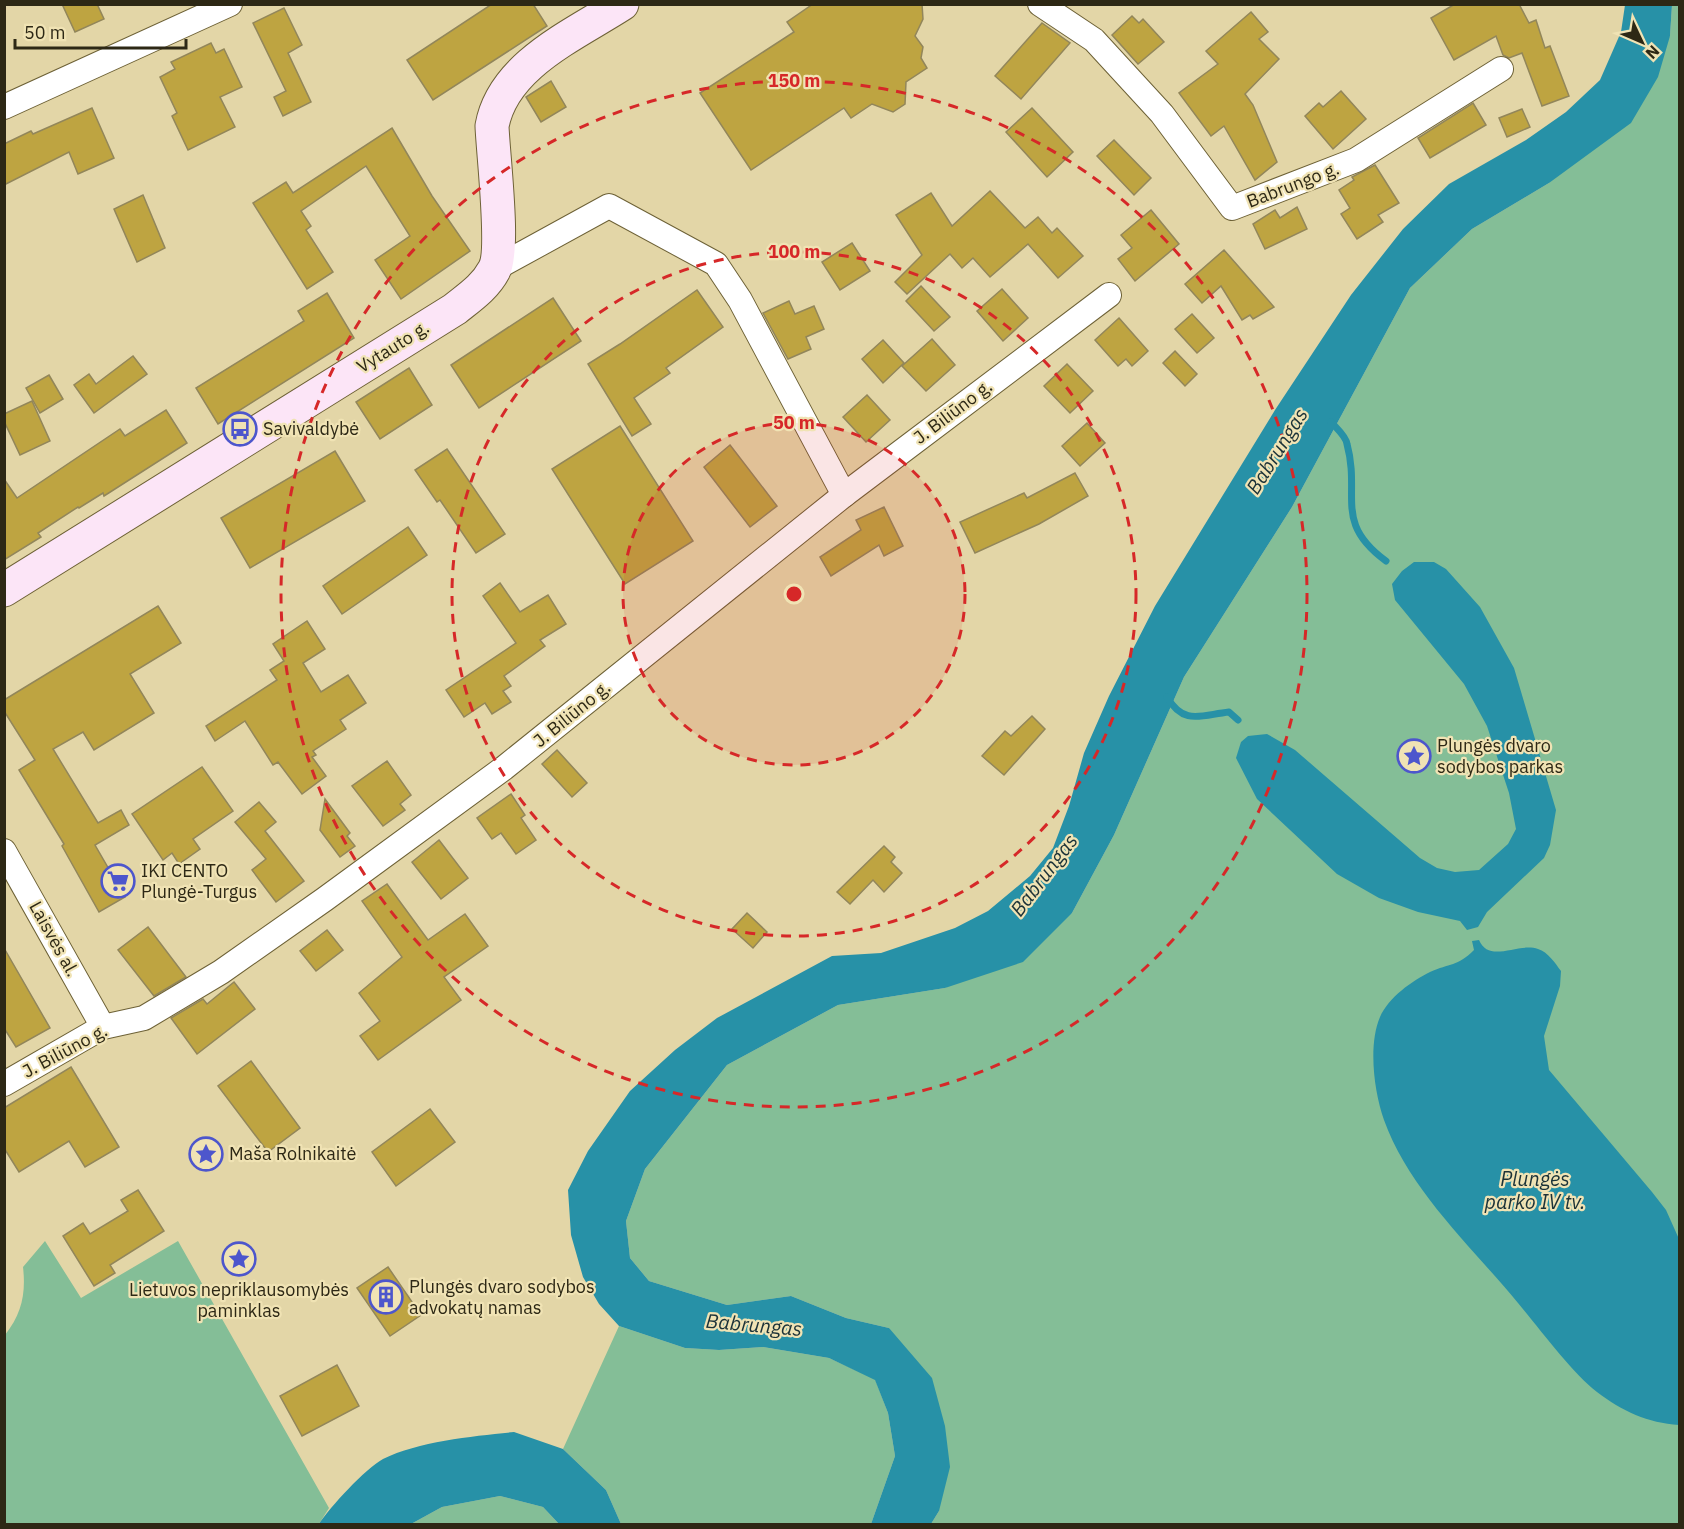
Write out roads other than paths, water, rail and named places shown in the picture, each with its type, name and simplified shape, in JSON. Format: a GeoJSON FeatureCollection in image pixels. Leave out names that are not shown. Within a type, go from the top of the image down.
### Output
{"type":"FeatureCollection","features":[{"type":"Feature","properties":{"kind":"main road"},"geometry":{"type":"LineString","coordinates":[[496,268],[498,246],[492,126],[495,112],[504,92],[515,76],[530,64],[622,4]]}},
{"type":"Feature","properties":{"kind":"main road","name":"Vytauto g."},"geometry":{"type":"LineString","coordinates":[[4,590],[455,309],[479,290],[496,268]]}},
{"type":"Feature","properties":{"kind":"street"},"geometry":{"type":"LineString","coordinates":[[4,108],[230,4]]}},
{"type":"Feature","properties":{"kind":"street","name":"Babrungo g."},"geometry":{"type":"LineString","coordinates":[[1040,4],[1094,40],[1162,114],[1232,208],[1356,160],[1501,69]]}},
{"type":"Feature","properties":{"kind":"street"},"geometry":{"type":"LineString","coordinates":[[496,268],[609,206],[716,264],[740,300],[844,495]]}},
{"type":"Feature","properties":{"kind":"street","name":"J. Biliūno g."},"geometry":{"type":"LineString","coordinates":[[4,1084],[103,1027],[144,1018],[221,972],[325,899],[504,768],[844,495],[1109,295]]}},
{"type":"Feature","properties":{"kind":"street","name":"Laisvės al."},"geometry":{"type":"LineString","coordinates":[[4,851],[103,1027]]}},
{"type":"Feature","properties":{"kind":"water","name":"Babrungas"},"geometry":{"type":"Polygon","coordinates":[[[1625,5],[1672,5],[1670,36],[1658,77],[1631,123],[1549,183],[1472,229],[1410,288],[1292,507],[1184,677],[1114,835],[1072,913],[1023,962],[945,988],[838,1005],[727,1065],[645,1169],[626,1221],[630,1258],[649,1281],[727,1305],[791,1296],[846,1318],[889,1328],[932,1378],[945,1426],[950,1467],[939,1511],[931,1524],[871,1524],[895,1456],[888,1413],[875,1380],[829,1358],[763,1347],[719,1350],[685,1348],[619,1326],[599,1304],[583,1277],[571,1235],[568,1190],[588,1151],[630,1091],[675,1050],[717,1018],[832,956],[881,953],[955,928],[988,911],[1030,876],[1053,848],[1069,806],[1084,753],[1109,696],[1155,606],[1275,410],[1351,295],[1403,229],[1449,184],[1526,140],[1566,112],[1600,80],[1621,32],[1625,5]]]}},
{"type":"Feature","properties":{"kind":"water"},"geometry":{"type":"Polygon","coordinates":[[[1414,562],[1434,562],[1446,569],[1480,607],[1514,668],[1556,810],[1550,845],[1544,858],[1487,912],[1478,927],[1467,930],[1460,921],[1418,912],[1379,898],[1337,874],[1257,799],[1236,758],[1241,742],[1248,736],[1267,734],[1295,750],[1420,858],[1437,868],[1455,872],[1479,870],[1508,844],[1516,829],[1509,793],[1487,726],[1464,684],[1395,600],[1392,584],[1402,571],[1414,562]]]}},
{"type":"Feature","properties":{"kind":"water","name":"Plungės parko IV tv."},"geometry":{"type":"Polygon","coordinates":[[[1479,940],[1490,951],[1522,948],[1542,950],[1561,971],[1560,986],[1544,1036],[1549,1070],[1666,1210],[1679,1239],[1679,1425],[1646,1419],[1616,1405],[1577,1374],[1425,1194],[1395,1146],[1384,1120],[1377,1096],[1373,1055],[1376,1028],[1380,1017],[1389,1003],[1402,990],[1430,972],[1463,959],[1474,950],[1472,941],[1479,940]]]}},
{"type":"Feature","properties":{"kind":"water"},"geometry":{"type":"Polygon","coordinates":[[[514,1432],[563,1449],[606,1490],[621,1524],[559,1524],[543,1507],[500,1496],[442,1507],[411,1524],[319,1524],[348,1489],[383,1459],[430,1444],[514,1432]]]}},
{"type":"Feature","properties":{"kind":"waterway"},"geometry":{"type":"LineString","coordinates":[[1331,422],[1343,435],[1347,444],[1351,462],[1354,521],[1370,547],[1386,561]]}},
{"type":"Feature","properties":{"kind":"waterway"},"geometry":{"type":"LineString","coordinates":[[1167,697],[1173,706],[1187,715],[1202,716],[1229,712],[1238,720]]}},
{"type":"Feature","properties":{"kind":"place","name":"Savivaldybė"},"geometry":{"type":"Point","coordinates":[240,429]}},
{"type":"Feature","properties":{"kind":"place","name":"Plungės dvaro sodybos parkas"},"geometry":{"type":"Point","coordinates":[1414,756]}},
{"type":"Feature","properties":{"kind":"place","name":"IKI CENTO Plungė-Turgus"},"geometry":{"type":"Point","coordinates":[118,881]}},
{"type":"Feature","properties":{"kind":"place","name":"Maša Rolnikaitė"},"geometry":{"type":"Point","coordinates":[206,1154]}},
{"type":"Feature","properties":{"kind":"place","name":"Lietuvos nepriklausomybės paminklas"},"geometry":{"type":"Point","coordinates":[239,1259]}},
{"type":"Feature","properties":{"kind":"place","name":"Plungės dvaro sodybos advokatų namas"},"geometry":{"type":"Point","coordinates":[386,1297]}}]}
